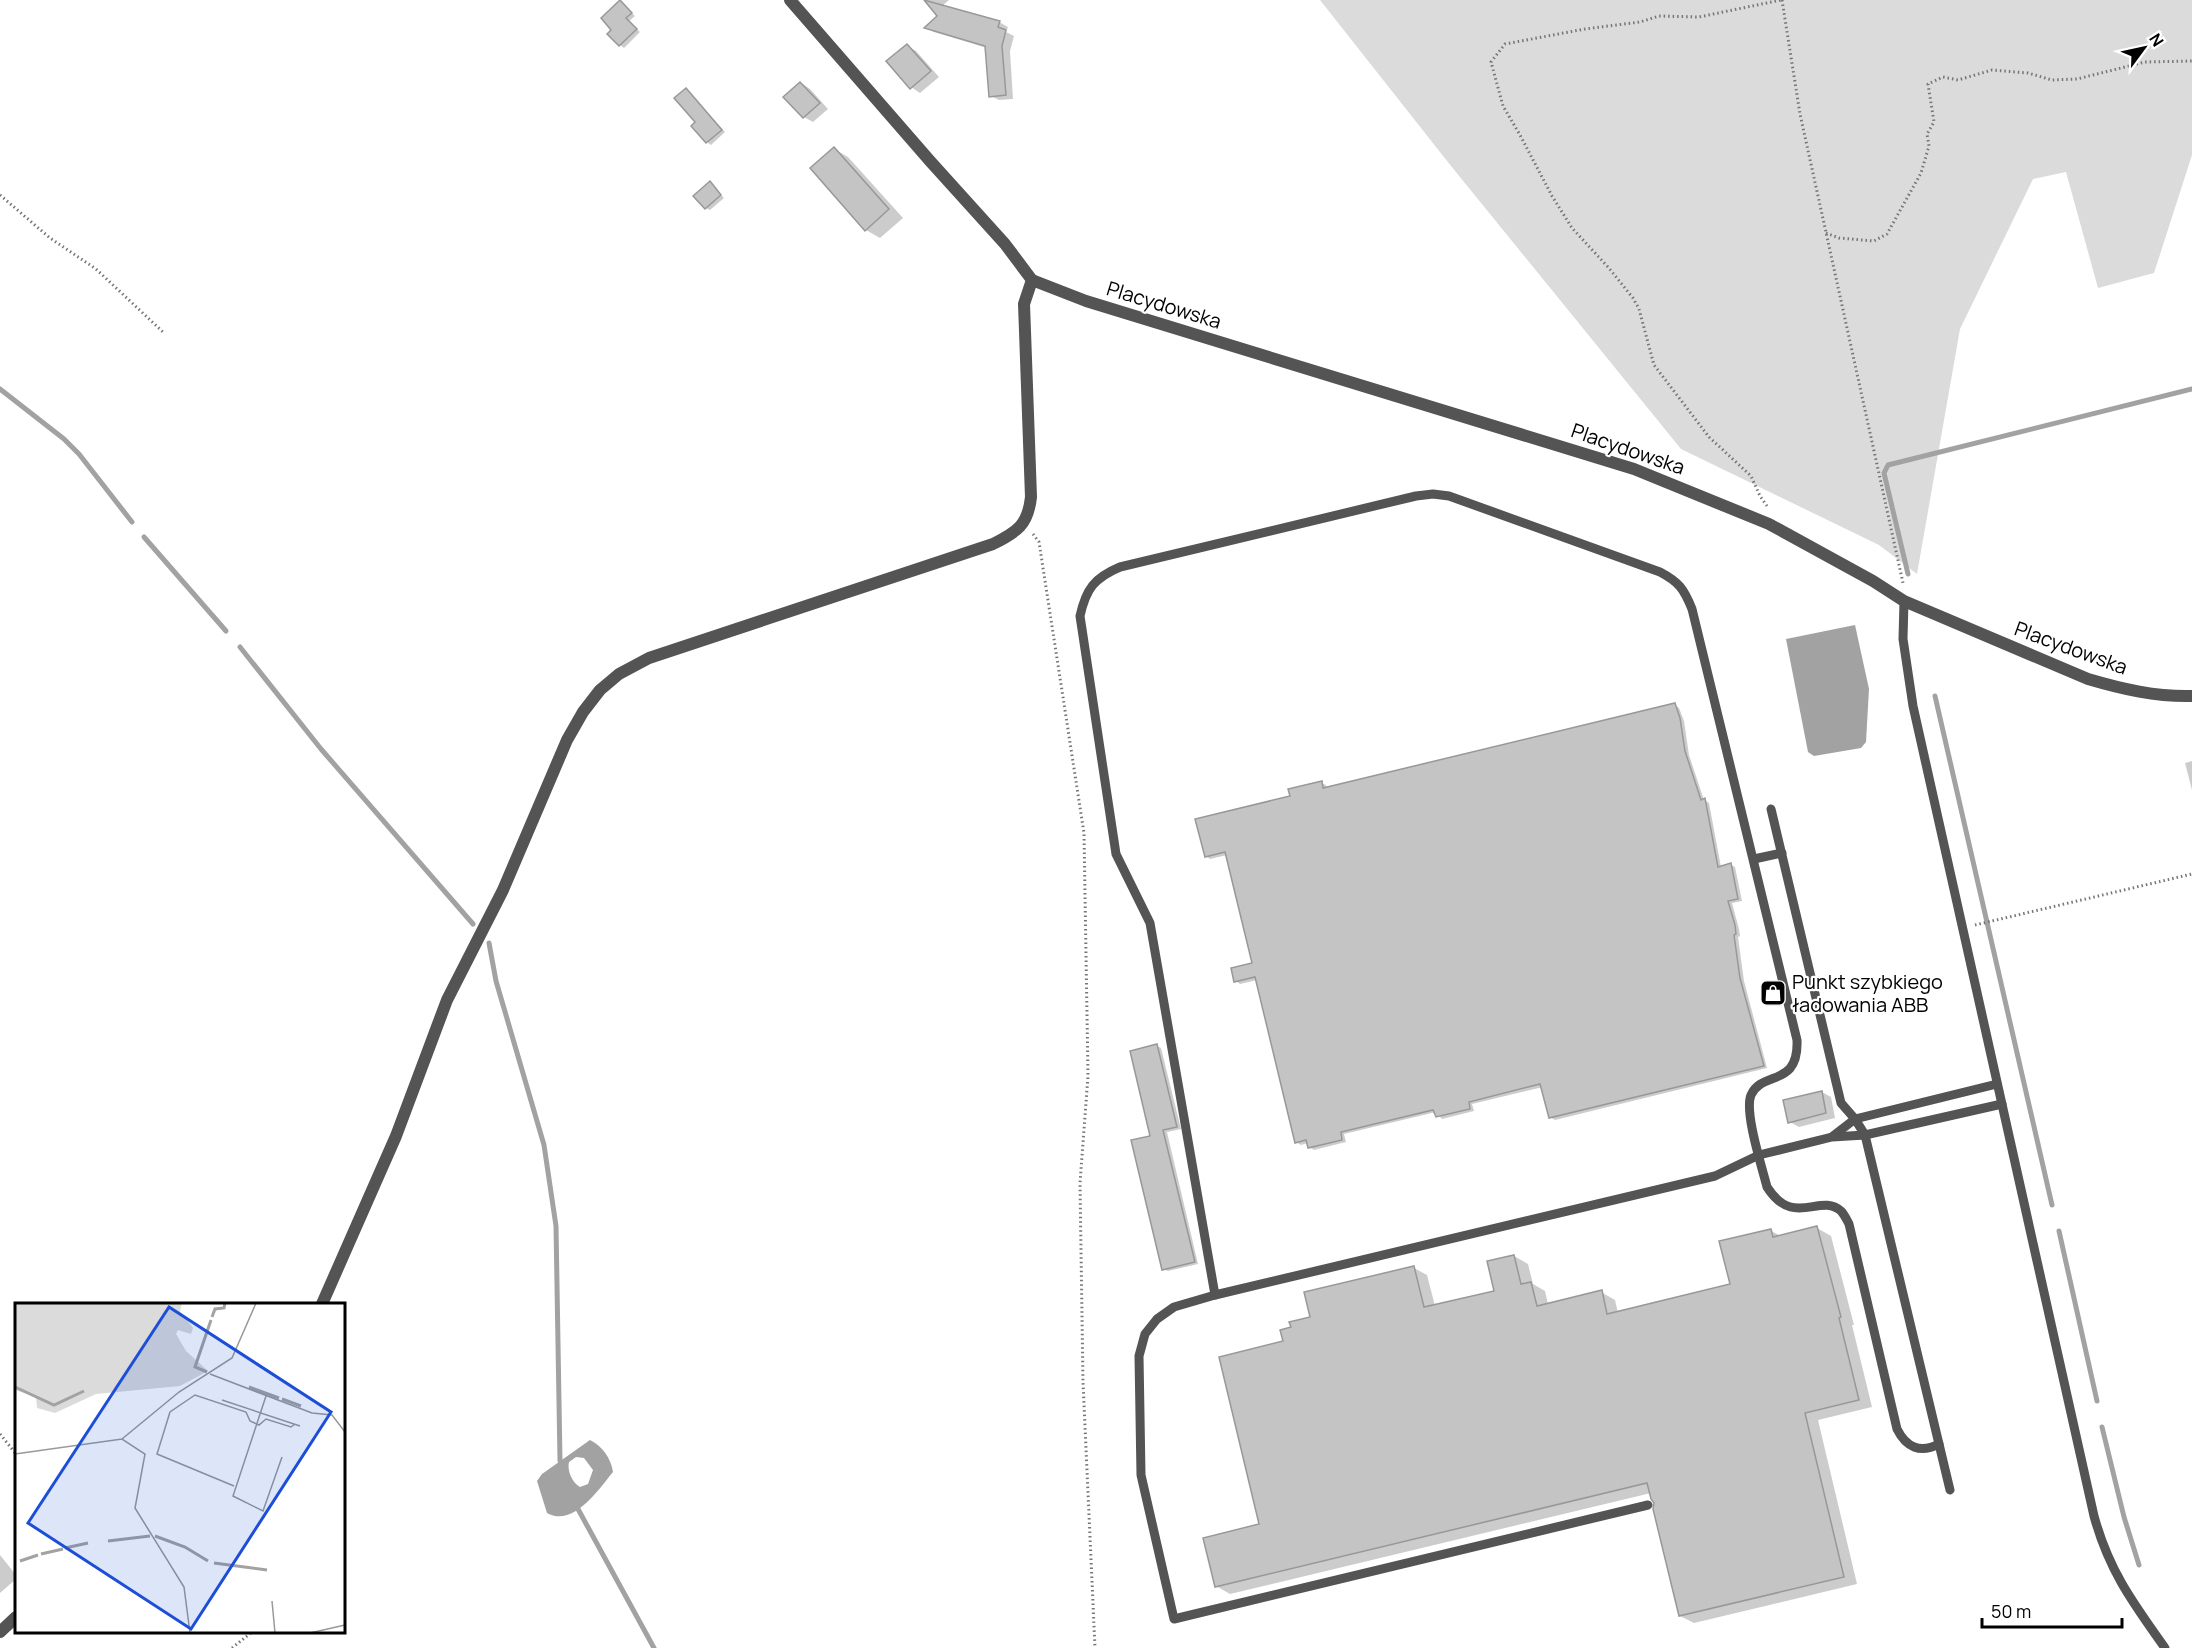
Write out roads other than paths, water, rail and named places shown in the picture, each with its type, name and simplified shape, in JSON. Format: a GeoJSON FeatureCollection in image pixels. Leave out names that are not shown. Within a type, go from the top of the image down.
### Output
{"type":"FeatureCollection","features":[{"type":"Feature","properties":{"kind":"street"},"geometry":{"type":"LineString","coordinates":[[323,1303],[396,1136],[447,999],[503,890],[567,740],[583,712],[600,690],[619,674],[649,658],[993,544],[1007,537],[1024,523],[1030,511],[1024,304],[1032,280],[1005,244],[790,0]]}},
{"type":"Feature","properties":{"kind":"street","name":"Placydowska"},"geometry":{"type":"LineString","coordinates":[[1032,280],[1086,301],[1634,469],[1769,524],[1873,581],[1904,601],[2088,679],[2155,694],[2192,696]]}},
{"type":"Feature","properties":{"kind":"street"},"geometry":{"type":"LineString","coordinates":[[0,1632],[15,1618]]}},
{"type":"Feature","properties":{"kind":"lane"},"geometry":{"type":"LineString","coordinates":[[1215,1295],[1150,923],[1116,854],[1080,616],[1084,598],[1093,584],[1105,574],[1120,567],[1416,496],[1433,494],[1449,496],[1660,572],[1675,580],[1686,594],[1692,609],[1755,859],[1797,1040],[1798,1055],[1789,1071],[1762,1084],[1752,1093],[1748,1107],[1767,1187],[1774,1198],[1785,1206],[1801,1209],[1831,1206],[1841,1211],[1849,1224],[1897,1429],[1902,1439],[1912,1447],[1922,1450],[1939,1444]]}},
{"type":"Feature","properties":{"kind":"lane"},"geometry":{"type":"LineString","coordinates":[[1904,601],[1904,639],[1913,706],[2101,1540],[2110,1565],[2138,1611],[2165,1648]]}},
{"type":"Feature","properties":{"kind":"lane"},"geometry":{"type":"LineString","coordinates":[[1771,809],[1841,1103],[1865,1135],[1950,1490]]}},
{"type":"Feature","properties":{"kind":"lane"},"geometry":{"type":"LineString","coordinates":[[1755,859],[1782,853]]}},
{"type":"Feature","properties":{"kind":"lane"},"geometry":{"type":"LineString","coordinates":[[1832,1137],[1855,1119],[1997,1084]]}},
{"type":"Feature","properties":{"kind":"lane"},"geometry":{"type":"LineString","coordinates":[[1648,1505],[1174,1619],[1141,1475],[1139,1356],[1145,1334],[1157,1319],[1174,1307],[1215,1295],[1715,1176],[1759,1155],[1832,1137],[1865,1135],[2002,1104]]}},
{"type":"Feature","properties":{"kind":"waterway"},"geometry":{"type":"LineString","coordinates":[[0,389],[64,439],[79,454],[132,522]]}},
{"type":"Feature","properties":{"kind":"waterway"},"geometry":{"type":"LineString","coordinates":[[1908,574],[1884,473],[1888,465],[2192,389]]}},
{"type":"Feature","properties":{"kind":"waterway"},"geometry":{"type":"LineString","coordinates":[[144,537],[226,631]]}},
{"type":"Feature","properties":{"kind":"waterway"},"geometry":{"type":"LineString","coordinates":[[240,647],[321,749],[473,924]]}},
{"type":"Feature","properties":{"kind":"waterway"},"geometry":{"type":"LineString","coordinates":[[1935,696],[2052,1205]]}},
{"type":"Feature","properties":{"kind":"waterway"},"geometry":{"type":"LineString","coordinates":[[489,943],[496,981],[544,1145],[556,1226],[560,1461]]}},
{"type":"Feature","properties":{"kind":"waterway"},"geometry":{"type":"LineString","coordinates":[[2059,1231],[2097,1401]]}},
{"type":"Feature","properties":{"kind":"waterway"},"geometry":{"type":"LineString","coordinates":[[2102,1427],[2124,1517],[2139,1565]]}},
{"type":"Feature","properties":{"kind":"waterway"},"geometry":{"type":"LineString","coordinates":[[578,1509],[654,1648]]}},
{"type":"Feature","properties":{"kind":"place","name":"Punkt szybkiego ładowania ABB"},"geometry":{"type":"Point","coordinates":[1773,993]}}]}
